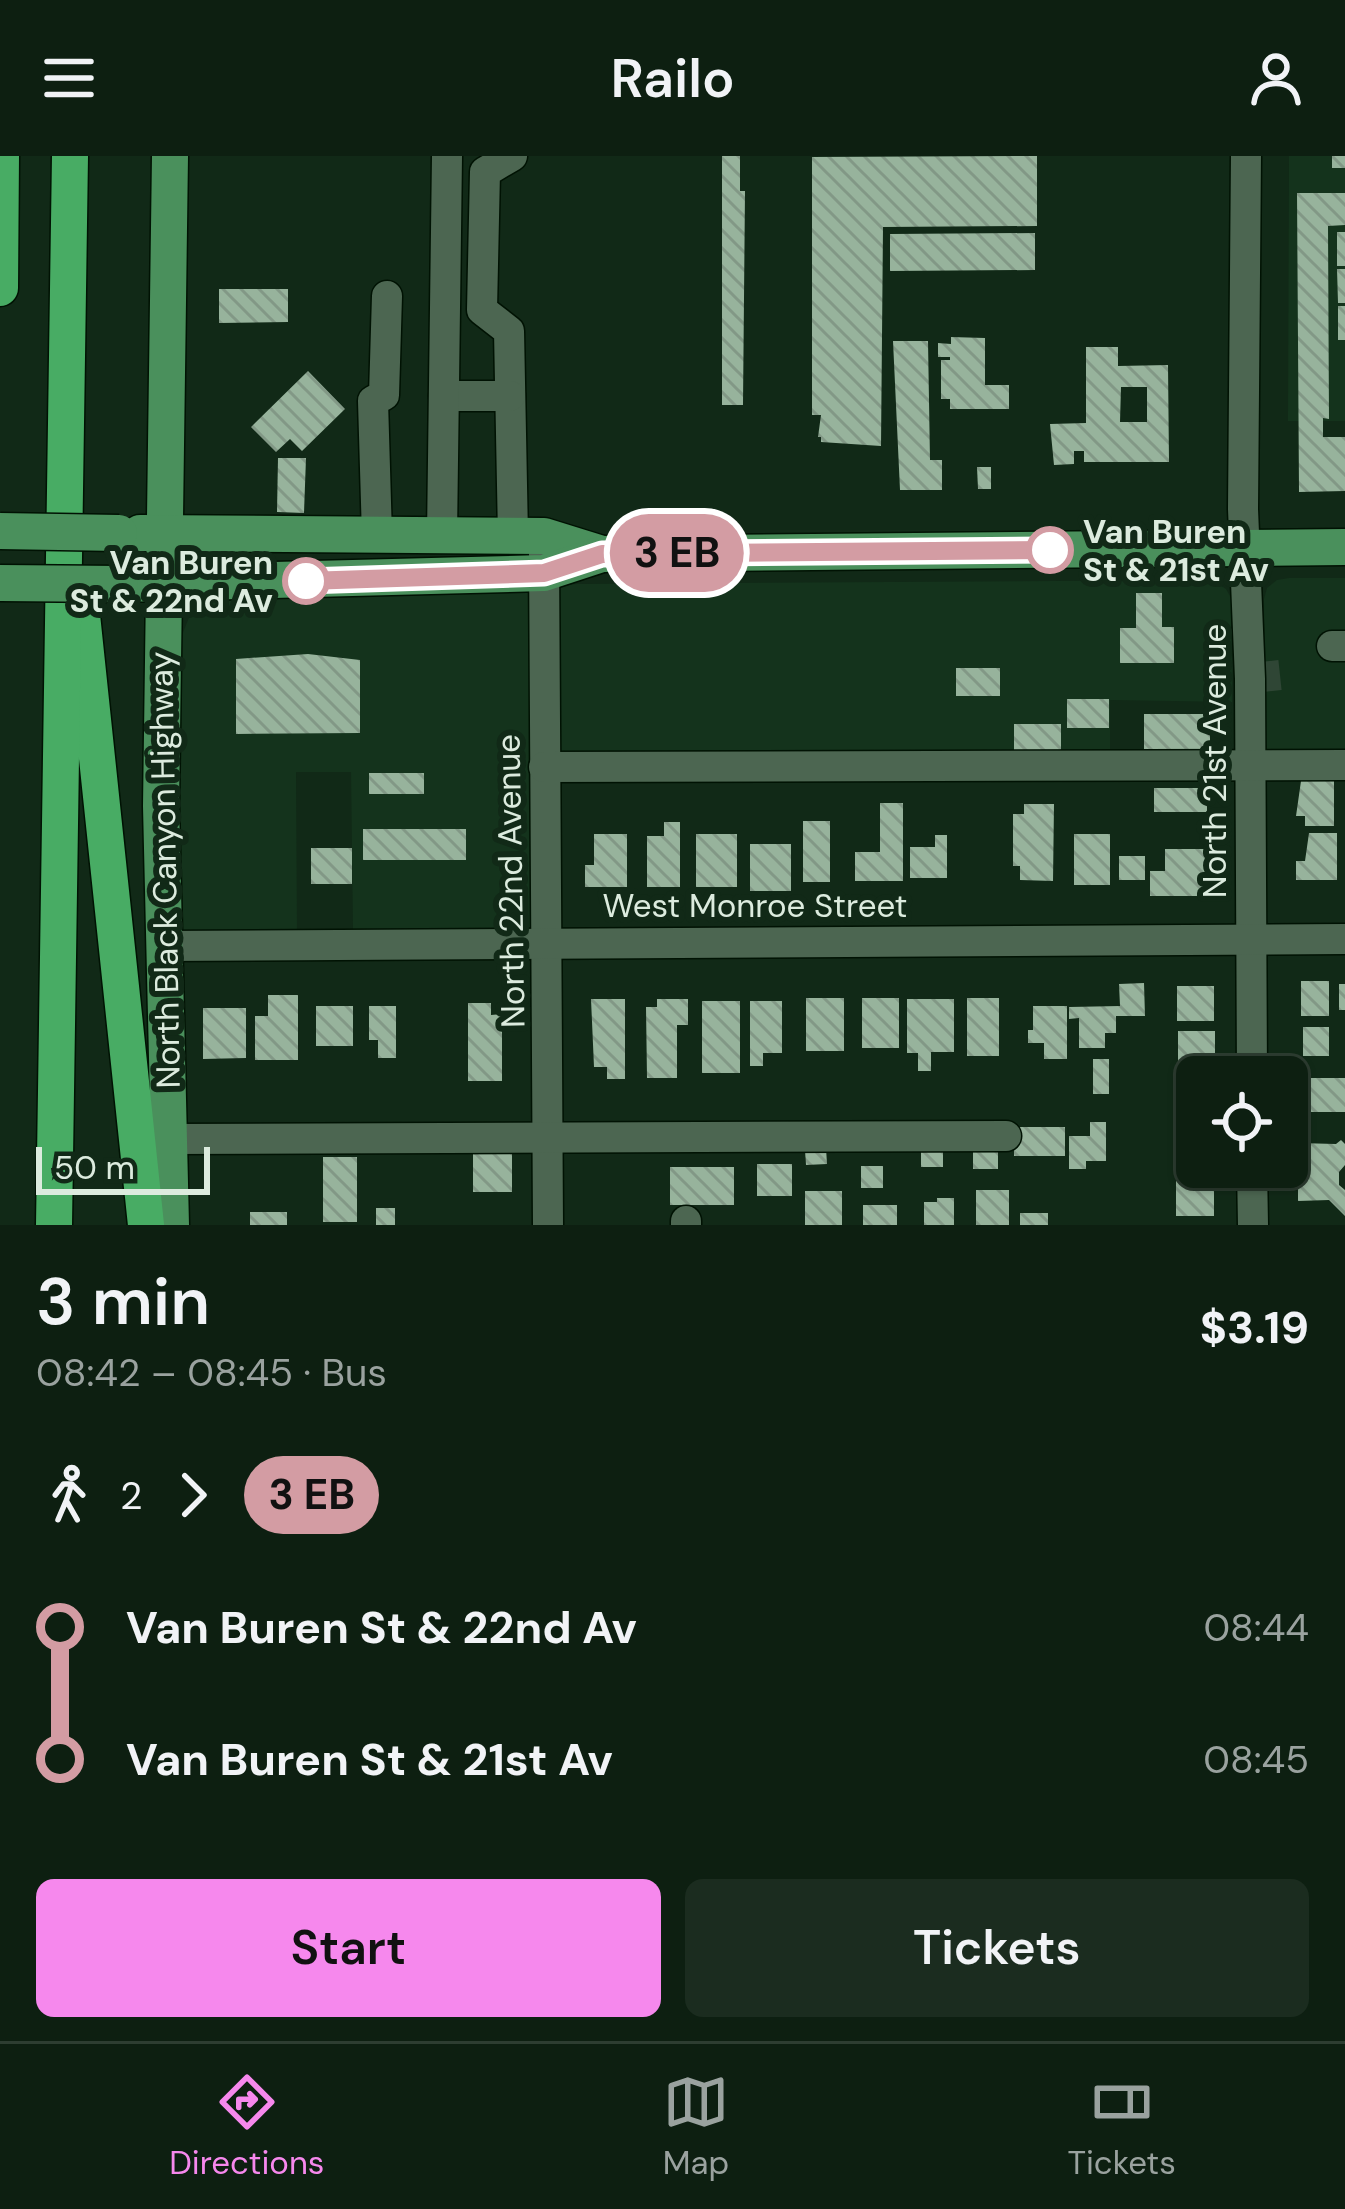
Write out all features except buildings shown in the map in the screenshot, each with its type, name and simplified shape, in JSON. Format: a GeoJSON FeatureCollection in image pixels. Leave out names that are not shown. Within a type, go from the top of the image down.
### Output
{"type":"FeatureCollection","features":[{"type":"Feature","properties":{"kind":"highway"},"geometry":{"type":"LineString","coordinates":[[0,288],[1,156]]}},
{"type":"Feature","properties":{"kind":"highway"},"geometry":{"type":"LineString","coordinates":[[54,1225],[70,156]]}},
{"type":"Feature","properties":{"kind":"highway"},"geometry":{"type":"LineString","coordinates":[[63,496],[84,618],[146,1225]]}},
{"type":"Feature","properties":{"kind":"main road","name":"North Black Canyon Highway"},"geometry":{"type":"LineString","coordinates":[[170,156],[161,806],[171,1225]]}},
{"type":"Feature","properties":{"kind":"main road"},"geometry":{"type":"LineString","coordinates":[[0,531],[528,536],[602,554],[1345,547]]}},
{"type":"Feature","properties":{"kind":"main road"},"geometry":{"type":"LineString","coordinates":[[0,583],[162,584],[544,573],[602,554]]}},
{"type":"Feature","properties":{"kind":"street"},"geometry":{"type":"LineString","coordinates":[[442,536],[447,156]]}},
{"type":"Feature","properties":{"kind":"street","name":"North 22nd Avenue"},"geometry":{"type":"LineString","coordinates":[[512,156],[485,172],[482,310],[508,331],[510,396],[528,536],[544,573],[548,1225]]}},
{"type":"Feature","properties":{"kind":"street","name":"North 21st Avenue"},"geometry":{"type":"LineString","coordinates":[[1246,156],[1243,340],[1251,678],[1252,1056]]}},
{"type":"Feature","properties":{"kind":"street"},"geometry":{"type":"LineString","coordinates":[[377,536],[373,401],[384,395],[387,296]]}},
{"type":"Feature","properties":{"kind":"street"},"geometry":{"type":"LineString","coordinates":[[444,396],[510,396]]}},
{"type":"Feature","properties":{"kind":"street"},"geometry":{"type":"LineString","coordinates":[[544,767],[1345,765]]}},
{"type":"Feature","properties":{"kind":"street","name":"West Monroe Street"},"geometry":{"type":"LineString","coordinates":[[166,946],[1345,939]]}},
{"type":"Feature","properties":{"kind":"street"},"geometry":{"type":"LineString","coordinates":[[167,1139],[1006,1136]]}},
{"type":"Feature","properties":{"kind":"street"},"geometry":{"type":"LineString","coordinates":[[1252,1188],[1253,1225]]}},
{"type":"Feature","properties":{"kind":"shaded area"},"geometry":{"type":"Polygon","coordinates":[[[1289,156],[1345,156],[1345,421],[1288,421],[1289,156]]]}},
{"type":"Feature","properties":{"kind":"shaded area"},"geometry":{"type":"Polygon","coordinates":[[[1289,578],[1345,578],[1345,749],[1265,750],[1264,599],[1267,588],[1289,578]]]}},
{"type":"Feature","properties":{"kind":"shaded area"},"geometry":{"type":"Polygon","coordinates":[[[1212,580],[1231,598],[1232,702],[1110,700],[1110,759],[558,756],[559,930],[353,931],[351,772],[296,772],[297,931],[178,933],[178,645],[190,615],[207,604],[227,599],[503,591],[577,584],[1212,580]]]}},
{"type":"Feature","properties":{"kind":"tunnel"},"geometry":{"type":"LineString","coordinates":[[1252,678],[1280,675]]}},
{"type":"Feature","properties":{"kind":"bus line"},"geometry":{"type":"LineString","coordinates":[[306,581],[544,573],[602,554],[1050,550]]}},
{"type":"Feature","properties":{"kind":"place","name":"Van Buren St & 21st Av"},"geometry":{"type":"Point","coordinates":[1050,550]}},
{"type":"Feature","properties":{"kind":"place","name":"Van Buren St & 22nd Av"},"geometry":{"type":"Point","coordinates":[306,581]}}]}
